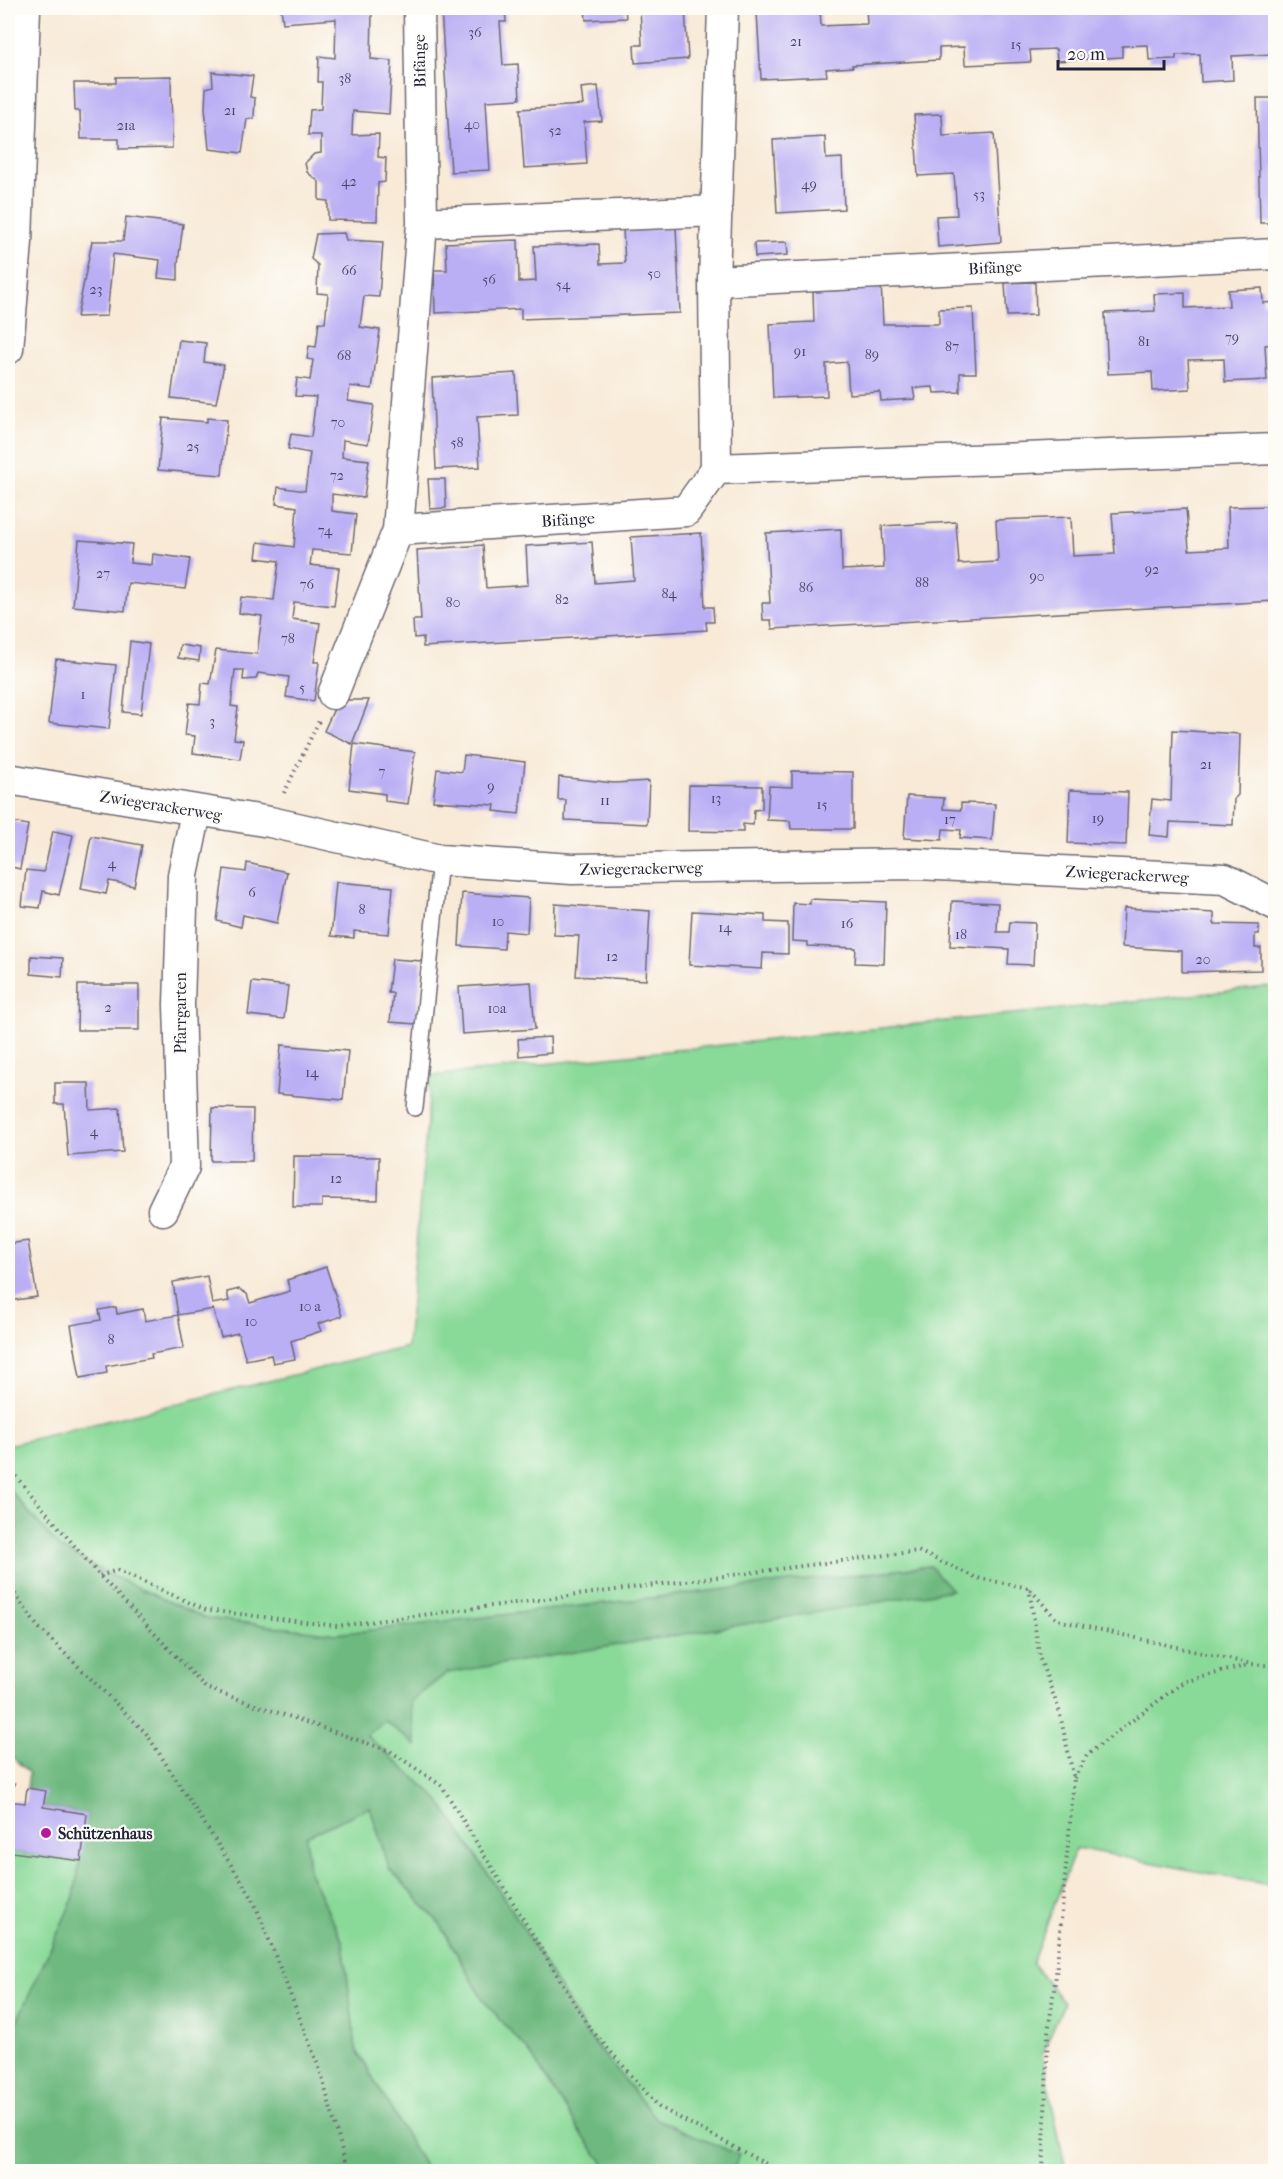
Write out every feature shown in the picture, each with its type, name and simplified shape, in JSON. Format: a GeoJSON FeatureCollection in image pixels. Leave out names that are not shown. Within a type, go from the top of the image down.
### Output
{"type":"FeatureCollection","features":[{"type":"Feature","properties":{"kind":"street"},"geometry":{"type":"LineString","coordinates":[[8,349],[17,242],[25,8]]}},
{"type":"Feature","properties":{"kind":"street","name":"Bifänge"},"geometry":{"type":"LineString","coordinates":[[333,694],[398,530],[422,223],[418,8]]}},
{"type":"Feature","properties":{"kind":"street"},"geometry":{"type":"LineString","coordinates":[[723,8],[714,281],[716,469],[1275,449]]}},
{"type":"Feature","properties":{"kind":"street"},"geometry":{"type":"LineString","coordinates":[[422,223],[717,211]]}},
{"type":"Feature","properties":{"kind":"street","name":"Bifänge"},"geometry":{"type":"LineString","coordinates":[[714,281],[1275,254]]}},
{"type":"Feature","properties":{"kind":"street","name":"Bifänge"},"geometry":{"type":"LineString","coordinates":[[398,530],[686,511],[716,469]]}},
{"type":"Feature","properties":{"kind":"street","name":"Zwiegerackerweg"},"geometry":{"type":"LineString","coordinates":[[8,779],[196,812],[270,822],[440,860],[572,869],[917,864],[1225,879],[1275,905]]}},
{"type":"Feature","properties":{"kind":"street","name":"Pfarrgarten"},"geometry":{"type":"LineString","coordinates":[[163,1210],[184,1167],[178,1005],[183,875],[196,812]]}},
{"type":"Feature","properties":{"kind":"lane"},"geometry":{"type":"LineString","coordinates":[[415,1108],[440,860]]}},
{"type":"Feature","properties":{"kind":"path"},"geometry":{"type":"LineString","coordinates":[[270,822],[333,694]]}},
{"type":"Feature","properties":{"kind":"path"},"geometry":{"type":"LineString","coordinates":[[8,1467],[100,1576],[206,1688],[390,1751],[442,1786],[589,2027],[659,2108],[781,2172]]}},
{"type":"Feature","properties":{"kind":"path"},"geometry":{"type":"LineString","coordinates":[[100,1576],[117,1570],[206,1610],[337,1626],[918,1551],[976,1578],[1029,1588],[1057,1620],[1251,1664],[1275,1666]]}},
{"type":"Feature","properties":{"kind":"path"},"geometry":{"type":"LineString","coordinates":[[8,1584],[37,1626],[146,1733],[253,1899],[320,2070],[348,2172]]}},
{"type":"Feature","properties":{"kind":"path"},"geometry":{"type":"LineString","coordinates":[[1029,1588],[1041,1659],[1059,1710],[1074,1779],[1048,2033],[1043,2172]]}},
{"type":"Feature","properties":{"kind":"path"},"geometry":{"type":"LineString","coordinates":[[1074,1779],[1087,1755],[1183,1682],[1251,1664]]}},
{"type":"Feature","properties":{"kind":"path"},"geometry":{"type":"LineString","coordinates":[[8,1784],[15,1785]]}},
{"type":"Feature","properties":{"kind":"green space"},"geometry":{"type":"Polygon","coordinates":[[[1275,986],[1275,1886],[1076,1848],[1032,1963],[1064,2003],[1042,2055],[1066,2171],[733,2171],[738,2155],[656,2119],[587,2034],[514,1913],[438,1799],[366,1735],[385,1721],[415,1745],[410,1702],[447,1673],[951,1590],[930,1566],[336,1634],[205,1618],[116,1578],[60,1548],[8,1488],[8,1445],[407,1347],[431,1076],[1275,986]]]}},
{"type":"Feature","properties":{"kind":"green space"},"geometry":{"type":"Polygon","coordinates":[[[8,1488],[60,1548],[116,1578],[205,1618],[336,1634],[930,1566],[952,1590],[447,1673],[410,1702],[416,1745],[385,1721],[366,1735],[438,1799],[514,1913],[587,2034],[656,2119],[739,2155],[733,2171],[610,2171],[583,2136],[529,2052],[484,2001],[440,1924],[389,1868],[370,1807],[306,1836],[309,1872],[343,1942],[356,2049],[427,2171],[8,2171],[8,2041],[74,1897],[87,1814],[43,1807],[45,1791],[27,1788],[29,1773],[8,1753],[8,1488]]]}},
{"type":"Feature","properties":{"kind":"green space"},"geometry":{"type":"Polygon","coordinates":[[[370,1807],[389,1868],[440,1924],[484,2001],[529,2052],[583,2136],[610,2171],[427,2171],[356,2049],[343,1942],[309,1872],[306,1836],[370,1807]]]}},
{"type":"Feature","properties":{"kind":"green space"},"geometry":{"type":"Polygon","coordinates":[[[12,1852],[81,1861],[74,1897],[8,2041],[8,1859],[11,1859],[12,1852]]]}},
{"type":"Feature","properties":{"kind":"building"},"geometry":{"type":"Polygon","coordinates":[[[281,8],[380,8],[372,13],[371,59],[392,61],[389,114],[353,111],[352,135],[379,134],[378,157],[386,158],[385,182],[378,183],[377,221],[328,220],[328,201],[319,200],[319,182],[307,172],[305,163],[314,154],[321,153],[321,135],[308,135],[310,110],[321,109],[322,82],[318,82],[319,56],[335,58],[336,19],[283,23],[281,8]]]}},
{"type":"Feature","properties":{"kind":"building"},"geometry":{"type":"Polygon","coordinates":[[[441,8],[505,8],[506,22],[500,22],[503,65],[518,64],[520,99],[486,101],[490,170],[451,172],[441,8]]]}},
{"type":"Feature","properties":{"kind":"building"},"geometry":{"type":"Polygon","coordinates":[[[585,8],[625,8],[626,18],[586,20],[585,8]]]}},
{"type":"Feature","properties":{"kind":"building"},"geometry":{"type":"Polygon","coordinates":[[[640,8],[685,8],[688,59],[635,63],[634,45],[642,45],[640,8]]]}},
{"type":"Feature","properties":{"kind":"building"},"geometry":{"type":"Polygon","coordinates":[[[779,8],[820,9],[821,26],[867,24],[866,8],[936,8],[937,13],[962,12],[962,8],[1028,8],[1029,13],[1054,12],[1054,8],[1275,8],[1275,54],[1232,56],[1233,80],[1201,82],[1200,54],[1176,55],[1176,59],[1149,60],[1148,45],[1122,46],[1122,57],[1057,61],[1056,49],[1030,50],[1031,62],[965,65],[964,47],[939,48],[939,60],[852,65],[853,67],[826,69],[827,76],[761,79],[757,13],[779,12],[779,8]]]}},
{"type":"Feature","properties":{"kind":"building"},"geometry":{"type":"Polygon","coordinates":[[[212,72],[253,76],[250,97],[255,98],[254,118],[247,119],[242,153],[209,149],[205,108],[206,88],[213,86],[212,72]]]}},
{"type":"Feature","properties":{"kind":"building"},"geometry":{"type":"Polygon","coordinates":[[[171,76],[172,148],[119,149],[119,139],[81,139],[80,111],[75,111],[74,83],[116,83],[116,77],[171,76]]]}},
{"type":"Feature","properties":{"kind":"building"},"geometry":{"type":"Polygon","coordinates":[[[598,86],[602,121],[584,122],[587,164],[524,168],[520,109],[583,105],[581,88],[598,86]]]}},
{"type":"Feature","properties":{"kind":"building"},"geometry":{"type":"Polygon","coordinates":[[[1257,98],[1275,98],[1275,223],[1260,223],[1257,98]]]}},
{"type":"Feature","properties":{"kind":"building"},"geometry":{"type":"Polygon","coordinates":[[[942,114],[943,136],[994,133],[1001,242],[938,247],[936,216],[957,215],[954,174],[918,176],[914,115],[942,114]]]}},
{"type":"Feature","properties":{"kind":"building"},"geometry":{"type":"Polygon","coordinates":[[[825,137],[826,159],[842,158],[844,209],[777,213],[773,140],[825,137]]]}},
{"type":"Feature","properties":{"kind":"building"},"geometry":{"type":"Polygon","coordinates":[[[126,217],[183,224],[178,280],[158,278],[160,260],[113,254],[107,316],[77,317],[92,241],[123,241],[126,217]]]}},
{"type":"Feature","properties":{"kind":"building"},"geometry":{"type":"Polygon","coordinates":[[[676,227],[680,313],[521,319],[521,309],[435,313],[434,270],[447,270],[446,243],[518,240],[519,282],[536,281],[534,246],[599,244],[600,264],[625,263],[623,230],[676,227]]]}},
{"type":"Feature","properties":{"kind":"building"},"geometry":{"type":"Polygon","coordinates":[[[344,233],[346,240],[383,242],[379,297],[364,296],[360,327],[380,330],[372,389],[350,386],[348,401],[374,405],[368,444],[343,440],[342,457],[369,460],[364,498],[332,494],[332,511],[356,514],[352,553],[312,550],[310,565],[339,568],[334,606],[294,602],[292,619],[320,623],[314,662],[319,662],[314,701],[286,697],[289,677],[258,673],[256,679],[243,680],[244,670],[235,670],[231,706],[238,707],[234,739],[243,740],[240,759],[193,753],[195,736],[185,735],[189,703],[200,704],[202,683],[210,684],[216,650],[257,654],[262,616],[239,613],[241,597],[274,600],[279,561],[256,558],[258,542],[294,547],[297,507],[276,504],[278,487],[305,491],[310,453],[288,449],[291,434],[311,437],[316,397],[295,396],[297,378],[310,380],[313,360],[307,359],[309,346],[316,347],[319,322],[325,323],[328,294],[317,293],[318,265],[311,259],[316,234],[344,233]]]}},
{"type":"Feature","properties":{"kind":"building"},"geometry":{"type":"Polygon","coordinates":[[[787,242],[788,255],[755,257],[754,243],[787,242]]]}},
{"type":"Feature","properties":{"kind":"building"},"geometry":{"type":"Polygon","coordinates":[[[881,282],[883,324],[939,324],[939,309],[973,308],[976,373],[960,373],[960,392],[934,393],[933,387],[913,388],[915,399],[881,401],[880,392],[849,394],[847,362],[826,364],[827,396],[773,398],[770,324],[814,322],[813,292],[844,290],[844,284],[881,282]]]}},
{"type":"Feature","properties":{"kind":"building"},"geometry":{"type":"Polygon","coordinates":[[[1035,282],[1036,315],[1007,316],[1005,283],[1035,282]]]}},
{"type":"Feature","properties":{"kind":"building"},"geometry":{"type":"Polygon","coordinates":[[[1262,288],[1263,303],[1275,302],[1275,344],[1265,345],[1267,380],[1225,382],[1224,359],[1188,360],[1190,389],[1153,391],[1152,372],[1108,374],[1105,313],[1155,311],[1154,294],[1185,293],[1185,308],[1229,306],[1228,290],[1262,288]]]}},
{"type":"Feature","properties":{"kind":"building"},"geometry":{"type":"Polygon","coordinates":[[[179,340],[206,343],[204,362],[224,365],[216,403],[171,398],[179,340]]]}},
{"type":"Feature","properties":{"kind":"building"},"geometry":{"type":"Polygon","coordinates":[[[516,373],[518,415],[477,417],[480,467],[436,469],[432,378],[516,373]]]}},
{"type":"Feature","properties":{"kind":"building"},"geometry":{"type":"Polygon","coordinates":[[[163,418],[207,422],[207,418],[227,420],[222,475],[158,470],[163,418]]]}},
{"type":"Feature","properties":{"kind":"building"},"geometry":{"type":"Polygon","coordinates":[[[428,479],[445,479],[446,508],[430,509],[428,479]]]}},
{"type":"Feature","properties":{"kind":"building"},"geometry":{"type":"Polygon","coordinates":[[[1275,506],[1275,601],[772,629],[771,620],[763,620],[762,603],[770,603],[766,533],[841,529],[842,570],[884,568],[882,526],[956,522],[959,564],[998,562],[996,520],[1071,517],[1073,556],[1115,554],[1112,513],[1186,509],[1189,550],[1229,548],[1228,507],[1275,506]]]}},
{"type":"Feature","properties":{"kind":"building"},"geometry":{"type":"Polygon","coordinates":[[[701,533],[705,607],[713,607],[714,622],[706,622],[707,630],[423,647],[423,637],[414,638],[413,620],[421,620],[417,550],[483,545],[486,588],[528,585],[526,546],[592,542],[595,583],[634,580],[631,537],[701,533]]]}},
{"type":"Feature","properties":{"kind":"building"},"geometry":{"type":"Polygon","coordinates":[[[79,540],[132,544],[130,563],[152,565],[153,554],[190,559],[185,589],[128,583],[125,611],[73,606],[79,540]]]}},
{"type":"Feature","properties":{"kind":"building"},"geometry":{"type":"Polygon","coordinates":[[[130,641],[149,644],[141,714],[123,712],[130,641]]]}},
{"type":"Feature","properties":{"kind":"building"},"geometry":{"type":"Polygon","coordinates":[[[180,645],[200,648],[199,661],[178,658],[180,645]]]}},
{"type":"Feature","properties":{"kind":"building"},"geometry":{"type":"Polygon","coordinates":[[[56,659],[116,665],[109,729],[49,723],[56,659]]]}},
{"type":"Feature","properties":{"kind":"building"},"geometry":{"type":"Polygon","coordinates":[[[338,700],[369,700],[352,744],[324,731],[338,700]]]}},
{"type":"Feature","properties":{"kind":"building"},"geometry":{"type":"Polygon","coordinates":[[[1173,730],[1240,734],[1238,795],[1234,799],[1233,825],[1170,822],[1169,837],[1149,835],[1152,799],[1171,801],[1173,730]]]}},
{"type":"Feature","properties":{"kind":"building"},"geometry":{"type":"Polygon","coordinates":[[[354,744],[415,752],[408,804],[385,801],[385,794],[349,789],[354,744]]]}},
{"type":"Feature","properties":{"kind":"building"},"geometry":{"type":"Polygon","coordinates":[[[464,755],[525,762],[519,814],[494,811],[495,805],[433,801],[437,769],[462,772],[464,755]]]}},
{"type":"Feature","properties":{"kind":"building"},"geometry":{"type":"Polygon","coordinates":[[[792,771],[853,772],[853,829],[791,829],[790,821],[767,820],[769,786],[792,787],[792,771]]]}},
{"type":"Feature","properties":{"kind":"building"},"geometry":{"type":"Polygon","coordinates":[[[559,777],[614,783],[649,781],[647,824],[565,820],[566,800],[558,800],[559,777]]]}},
{"type":"Feature","properties":{"kind":"building"},"geometry":{"type":"Polygon","coordinates":[[[689,785],[762,786],[762,809],[754,810],[753,825],[743,824],[743,832],[688,831],[689,785]]]}},
{"type":"Feature","properties":{"kind":"building"},"geometry":{"type":"Polygon","coordinates":[[[1070,790],[1128,792],[1126,845],[1068,843],[1070,790]]]}},
{"type":"Feature","properties":{"kind":"building"},"geometry":{"type":"Polygon","coordinates":[[[907,796],[944,798],[943,809],[961,810],[961,803],[995,804],[992,840],[960,838],[961,830],[943,829],[942,840],[904,838],[907,796]]]}},
{"type":"Feature","properties":{"kind":"building"},"geometry":{"type":"Polygon","coordinates":[[[8,821],[28,825],[20,869],[8,866],[8,821]]]}},
{"type":"Feature","properties":{"kind":"building"},"geometry":{"type":"Polygon","coordinates":[[[53,831],[73,835],[59,895],[43,891],[40,908],[22,906],[26,870],[44,872],[53,831]]]}},
{"type":"Feature","properties":{"kind":"building"},"geometry":{"type":"Polygon","coordinates":[[[91,836],[142,845],[134,886],[109,881],[106,894],[81,889],[91,836]]]}},
{"type":"Feature","properties":{"kind":"building"},"geometry":{"type":"Polygon","coordinates":[[[247,863],[287,872],[277,923],[243,915],[241,927],[217,921],[224,869],[246,872],[247,863]]]}},
{"type":"Feature","properties":{"kind":"building"},"geometry":{"type":"Polygon","coordinates":[[[336,882],[393,887],[389,934],[354,931],[354,938],[331,936],[336,882]]]}},
{"type":"Feature","properties":{"kind":"building"},"geometry":{"type":"Polygon","coordinates":[[[462,893],[529,898],[527,933],[505,931],[504,949],[459,946],[462,893]]]}},
{"type":"Feature","properties":{"kind":"building"},"geometry":{"type":"Polygon","coordinates":[[[810,899],[886,902],[884,964],[855,963],[856,948],[808,946],[808,942],[792,941],[793,903],[810,904],[810,899]]]}},
{"type":"Feature","properties":{"kind":"building"},"geometry":{"type":"Polygon","coordinates":[[[952,901],[998,903],[997,932],[1009,932],[1010,922],[1035,923],[1033,965],[1008,964],[1009,949],[950,946],[952,901]]]}},
{"type":"Feature","properties":{"kind":"building"},"geometry":{"type":"Polygon","coordinates":[[[555,904],[650,911],[646,980],[576,976],[579,936],[554,935],[555,904]]]}},
{"type":"Feature","properties":{"kind":"building"},"geometry":{"type":"Polygon","coordinates":[[[1124,908],[1214,913],[1214,924],[1259,925],[1259,934],[1255,934],[1255,948],[1261,948],[1261,970],[1182,972],[1182,951],[1122,947],[1124,908]]]}},
{"type":"Feature","properties":{"kind":"building"},"geometry":{"type":"Polygon","coordinates":[[[692,911],[765,915],[765,922],[788,923],[788,954],[763,953],[762,969],[689,965],[692,911]]]}},
{"type":"Feature","properties":{"kind":"building"},"geometry":{"type":"Polygon","coordinates":[[[31,956],[63,958],[62,977],[31,974],[31,956]]]}},
{"type":"Feature","properties":{"kind":"building"},"geometry":{"type":"Polygon","coordinates":[[[392,959],[422,961],[416,1024],[390,1022],[393,993],[388,993],[392,959]]]}},
{"type":"Feature","properties":{"kind":"building"},"geometry":{"type":"Polygon","coordinates":[[[252,982],[288,986],[284,1019],[248,1015],[252,982]]]}},
{"type":"Feature","properties":{"kind":"building"},"geometry":{"type":"Polygon","coordinates":[[[531,982],[535,1029],[462,1034],[459,987],[531,982]]]}},
{"type":"Feature","properties":{"kind":"building"},"geometry":{"type":"Polygon","coordinates":[[[78,985],[139,985],[139,1030],[77,1030],[78,985]]]}},
{"type":"Feature","properties":{"kind":"building"},"geometry":{"type":"Polygon","coordinates":[[[550,1037],[551,1053],[519,1056],[518,1039],[550,1037]]]}},
{"type":"Feature","properties":{"kind":"building"},"geometry":{"type":"Polygon","coordinates":[[[281,1045],[348,1051],[343,1100],[277,1094],[281,1045]]]}},
{"type":"Feature","properties":{"kind":"building"},"geometry":{"type":"Polygon","coordinates":[[[55,1083],[89,1083],[90,1110],[120,1108],[123,1152],[68,1156],[64,1104],[55,1104],[55,1083]]]}},
{"type":"Feature","properties":{"kind":"building"},"geometry":{"type":"Polygon","coordinates":[[[212,1108],[253,1109],[252,1161],[211,1161],[212,1108]]]}},
{"type":"Feature","properties":{"kind":"building"},"geometry":{"type":"Polygon","coordinates":[[[294,1156],[379,1157],[378,1200],[322,1199],[322,1207],[293,1207],[294,1156]]]}},
{"type":"Feature","properties":{"kind":"building"},"geometry":{"type":"Polygon","coordinates":[[[28,1241],[37,1297],[8,1301],[8,1244],[28,1241]]]}},
{"type":"Feature","properties":{"kind":"building"},"geometry":{"type":"Polygon","coordinates":[[[326,1267],[342,1316],[318,1324],[321,1331],[291,1341],[295,1359],[273,1363],[271,1355],[246,1360],[238,1333],[221,1337],[213,1309],[178,1315],[173,1282],[207,1276],[212,1304],[229,1301],[227,1292],[239,1289],[247,1294],[250,1303],[290,1291],[287,1280],[326,1267]]]}},
{"type":"Feature","properties":{"kind":"building"},"geometry":{"type":"Polygon","coordinates":[[[116,1307],[117,1314],[143,1309],[145,1321],[178,1315],[184,1348],[151,1354],[152,1358],[106,1366],[107,1373],[80,1378],[71,1325],[101,1320],[99,1310],[116,1307]]]}},
{"type":"Feature","properties":{"kind":"building","name":"Schützenhaus"},"geometry":{"type":"Polygon","coordinates":[[[27,1788],[46,1791],[43,1807],[87,1814],[81,1861],[12,1852],[11,1859],[8,1859],[8,1801],[25,1803],[27,1788]]]}},
{"type":"Feature","properties":{"kind":"place","name":"Schützenhaus"},"geometry":{"type":"Point","coordinates":[46,1833]}}]}
